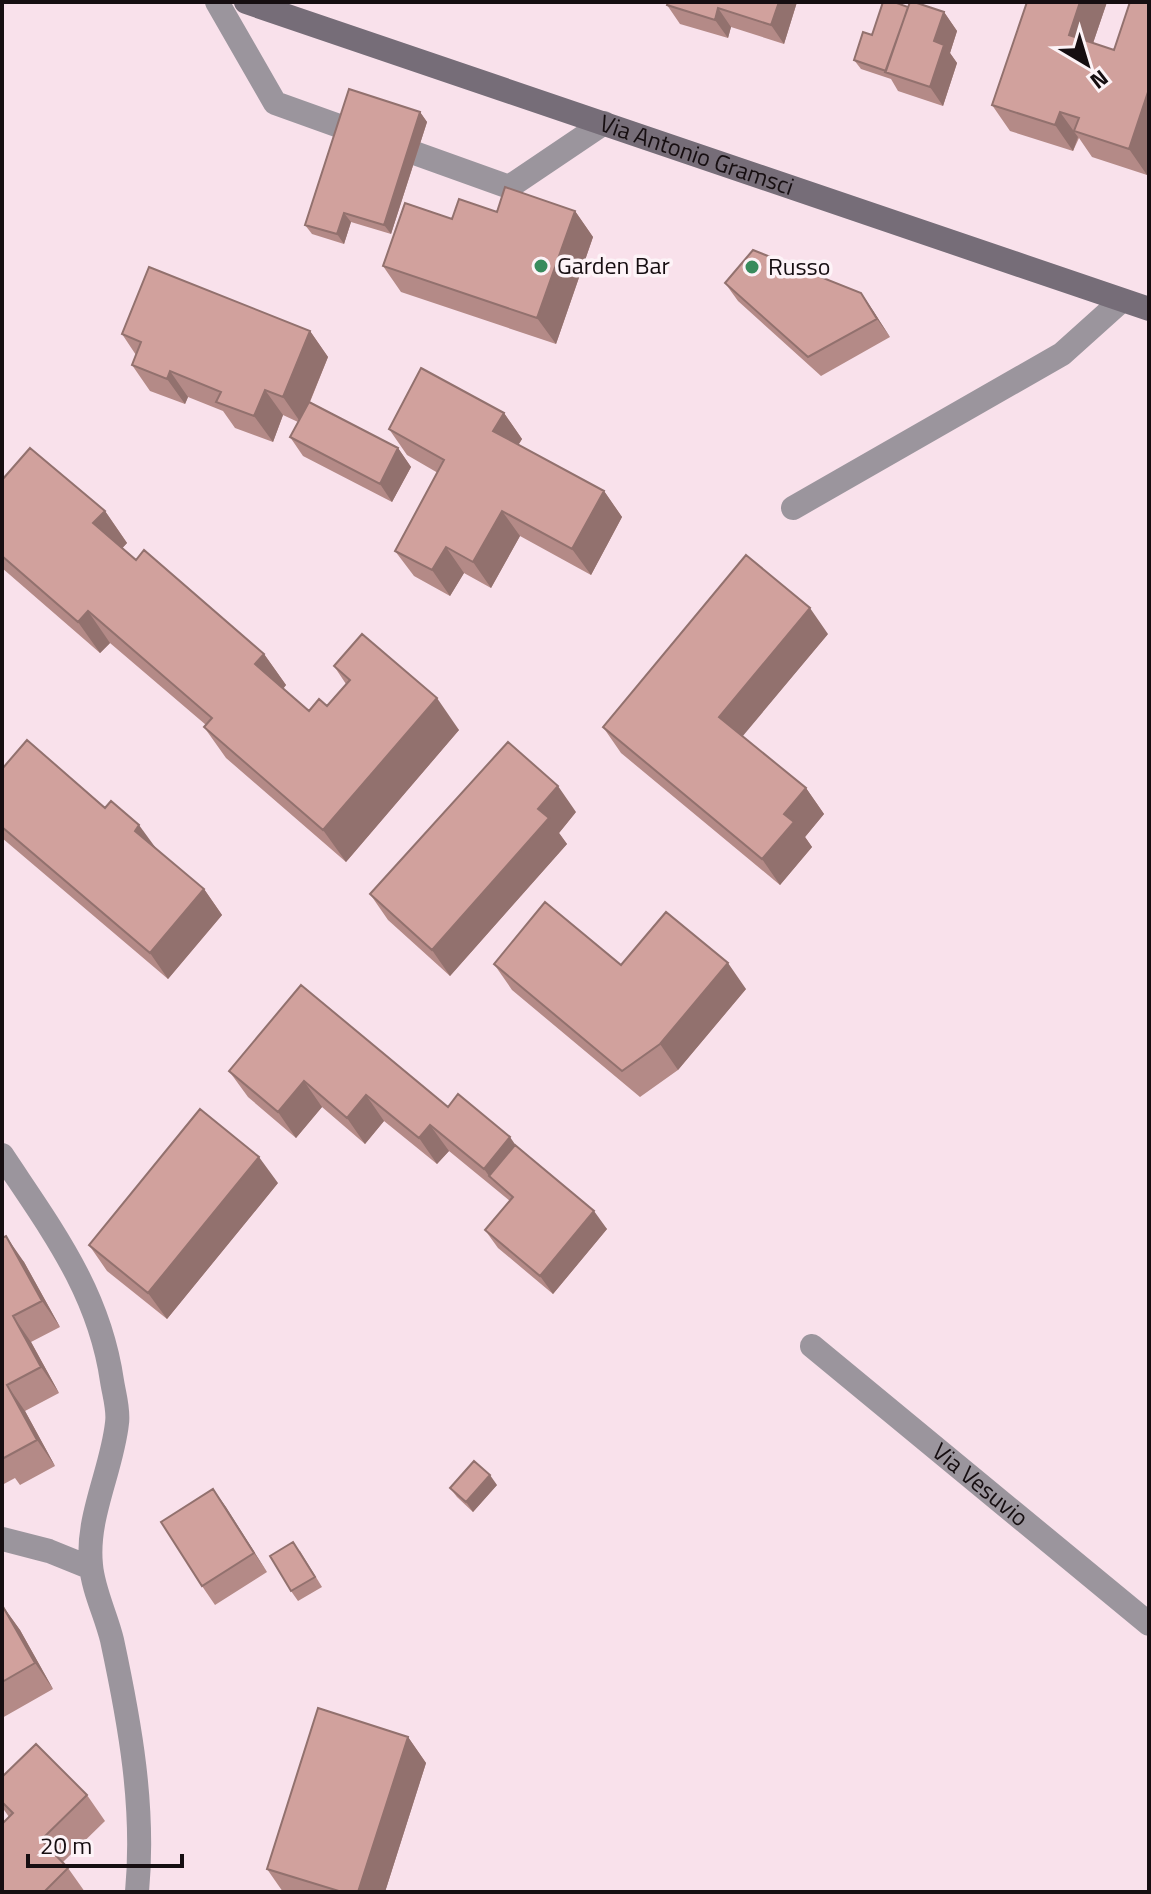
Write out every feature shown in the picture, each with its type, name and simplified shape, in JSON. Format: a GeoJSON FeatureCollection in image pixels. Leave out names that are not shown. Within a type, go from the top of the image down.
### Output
{"type":"FeatureCollection","features":[{"type":"Feature","properties":{"kind":"main road","name":"Via Antonio Gramsci"},"geometry":{"type":"LineString","coordinates":[[246,2],[1149,309]]}},
{"type":"Feature","properties":{"kind":"street"},"geometry":{"type":"LineString","coordinates":[[217,2],[275,103],[509,187],[604,123]]}},
{"type":"Feature","properties":{"kind":"street"},"geometry":{"type":"LineString","coordinates":[[793,508],[1062,354],[1121,301]]}},
{"type":"Feature","properties":{"kind":"street"},"geometry":{"type":"LineString","coordinates":[[2,1155],[65,1250],[89,1294],[107,1348],[118,1420],[106,1481],[90,1536],[91,1568],[126,1704],[142,1836],[137,1892]]}},
{"type":"Feature","properties":{"kind":"street","name":"Via Vesuvio"},"geometry":{"type":"LineString","coordinates":[[812,1346],[1149,1624]]}},
{"type":"Feature","properties":{"kind":"street"},"geometry":{"type":"LineString","coordinates":[[2,1539],[49,1551],[91,1568]]}},
{"type":"Feature","properties":{"kind":"building"},"geometry":{"type":"Polygon","coordinates":[[[668,2],[779,2],[771,25],[718,8],[715,20],[667,5],[668,2]]]}},
{"type":"Feature","properties":{"kind":"building"},"geometry":{"type":"Polygon","coordinates":[[[883,2],[908,7],[886,71],[854,60],[863,32],[872,35],[883,2]]]}},
{"type":"Feature","properties":{"kind":"building"},"geometry":{"type":"Polygon","coordinates":[[[910,2],[944,12],[934,41],[944,45],[930,87],[885,72],[910,2]]]}},
{"type":"Feature","properties":{"kind":"building"},"geometry":{"type":"Polygon","coordinates":[[[1027,2],[1080,2],[1069,35],[1114,50],[1130,2],[1149,2],[1149,89],[1129,149],[1074,131],[1079,118],[1060,112],[1055,125],[992,105],[1027,2]]]}},
{"type":"Feature","properties":{"kind":"building"},"geometry":{"type":"Polygon","coordinates":[[[349,89],[420,112],[384,225],[344,213],[337,234],[305,225],[349,89]]]}},
{"type":"Feature","properties":{"kind":"building"},"geometry":{"type":"Polygon","coordinates":[[[505,187],[575,211],[537,318],[383,266],[405,203],[452,219],[459,199],[497,212],[505,187]]]}},
{"type":"Feature","properties":{"kind":"building"},"geometry":{"type":"Polygon","coordinates":[[[753,250],[861,293],[877,319],[808,357],[725,283],[753,250]]]}},
{"type":"Feature","properties":{"kind":"building"},"geometry":{"type":"Polygon","coordinates":[[[149,267],[310,331],[283,397],[265,390],[254,416],[216,402],[221,392],[170,371],[167,379],[132,365],[141,342],[122,334],[149,267]]]}},
{"type":"Feature","properties":{"kind":"building"},"geometry":{"type":"Polygon","coordinates":[[[421,368],[504,413],[493,431],[604,491],[572,549],[502,511],[473,562],[446,547],[432,570],[395,551],[444,460],[389,429],[421,368]]]}},
{"type":"Feature","properties":{"kind":"building"},"geometry":{"type":"Polygon","coordinates":[[[309,402],[398,448],[380,484],[290,437],[309,402]]]}},
{"type":"Feature","properties":{"kind":"building"},"geometry":{"type":"Polygon","coordinates":[[[30,448],[105,511],[93,523],[136,560],[144,550],[264,654],[255,664],[309,711],[319,699],[327,706],[350,680],[334,666],[362,634],[437,698],[323,830],[204,727],[212,718],[88,611],[78,622],[2,556],[2,480],[30,448]]]}},
{"type":"Feature","properties":{"kind":"building"},"geometry":{"type":"Polygon","coordinates":[[[746,555],[810,608],[719,717],[806,788],[784,814],[794,822],[762,859],[603,727],[746,555]]]}},
{"type":"Feature","properties":{"kind":"building"},"geometry":{"type":"Polygon","coordinates":[[[27,740],[105,808],[111,801],[139,825],[135,831],[204,889],[150,953],[2,827],[2,769],[27,740]]]}},
{"type":"Feature","properties":{"kind":"building"},"geometry":{"type":"Polygon","coordinates":[[[508,742],[558,786],[538,809],[549,818],[432,950],[370,894],[508,742]]]}},
{"type":"Feature","properties":{"kind":"building"},"geometry":{"type":"Polygon","coordinates":[[[545,902],[621,965],[666,912],[728,963],[660,1044],[622,1071],[494,964],[545,902]]]}},
{"type":"Feature","properties":{"kind":"building"},"geometry":{"type":"Polygon","coordinates":[[[301,985],[448,1107],[458,1094],[510,1137],[484,1169],[430,1125],[419,1138],[366,1095],[347,1118],[304,1081],[278,1112],[229,1071],[301,985]]]}},
{"type":"Feature","properties":{"kind":"building"},"geometry":{"type":"Polygon","coordinates":[[[200,1109],[259,1157],[148,1293],[89,1245],[200,1109]]]}},
{"type":"Feature","properties":{"kind":"building"},"geometry":{"type":"Polygon","coordinates":[[[515,1145],[594,1211],[540,1276],[485,1230],[513,1197],[489,1176],[515,1145]]]}},
{"type":"Feature","properties":{"kind":"building"},"geometry":{"type":"Polygon","coordinates":[[[6,1236],[42,1301],[13,1316],[41,1367],[7,1385],[37,1440],[2,1459],[2,1238],[6,1236]]]}},
{"type":"Feature","properties":{"kind":"building"},"geometry":{"type":"Polygon","coordinates":[[[474,1461],[490,1475],[466,1502],[450,1488],[474,1461]]]}},
{"type":"Feature","properties":{"kind":"building"},"geometry":{"type":"Polygon","coordinates":[[[213,1489],[254,1553],[202,1586],[161,1522],[213,1489]]]}},
{"type":"Feature","properties":{"kind":"building"},"geometry":{"type":"Polygon","coordinates":[[[293,1542],[315,1577],[291,1591],[270,1556],[293,1542]]]}},
{"type":"Feature","properties":{"kind":"building"},"geometry":{"type":"Polygon","coordinates":[[[2,1605],[35,1663],[2,1682],[2,1605]]]}},
{"type":"Feature","properties":{"kind":"building"},"geometry":{"type":"Polygon","coordinates":[[[318,1708],[408,1737],[358,1892],[342,1892],[267,1869],[318,1708]]]}},
{"type":"Feature","properties":{"kind":"building"},"geometry":{"type":"Polygon","coordinates":[[[36,1744],[87,1795],[41,1840],[68,1868],[44,1892],[2,1892],[2,1824],[13,1813],[2,1802],[2,1777],[36,1744]]]}},
{"type":"Feature","properties":{"kind":"place","name":"Garden Bar"},"geometry":{"type":"Point","coordinates":[541,266]}},
{"type":"Feature","properties":{"kind":"place","name":"Russo"},"geometry":{"type":"Point","coordinates":[752,267]}}]}
